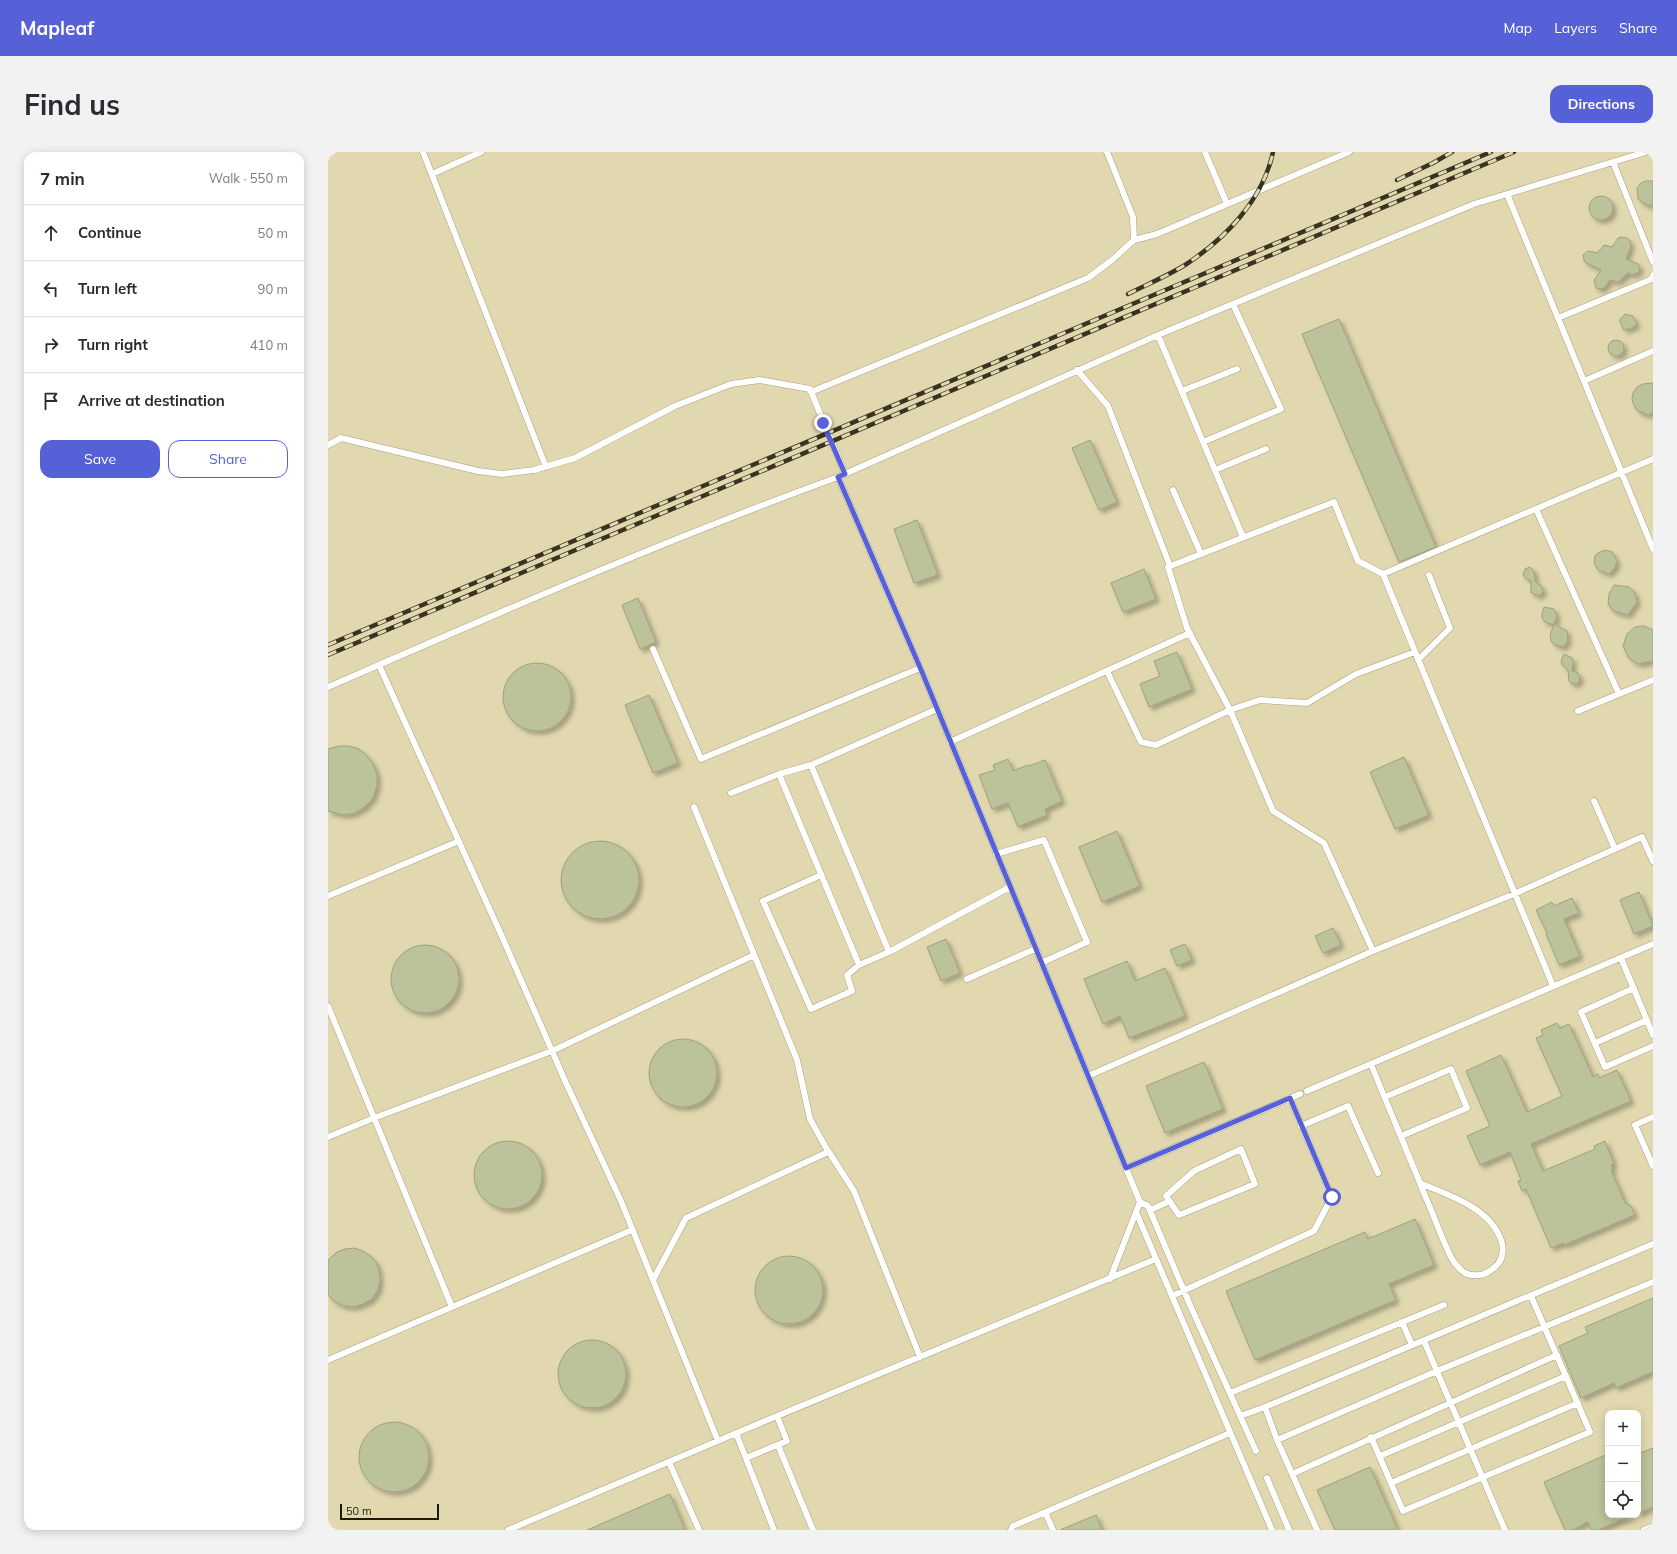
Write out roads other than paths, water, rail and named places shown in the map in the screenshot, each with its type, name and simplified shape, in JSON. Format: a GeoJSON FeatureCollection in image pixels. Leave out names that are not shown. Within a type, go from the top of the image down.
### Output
{"type":"FeatureCollection","features":[{"type":"Feature","properties":{"kind":"lane"},"geometry":{"type":"LineString","coordinates":[[423,152],[546,467]]}},
{"type":"Feature","properties":{"kind":"lane"},"geometry":{"type":"LineString","coordinates":[[432,174],[481,152]]}},
{"type":"Feature","properties":{"kind":"lane"},"geometry":{"type":"LineString","coordinates":[[1107,152],[1133,218],[1134,240]]}},
{"type":"Feature","properties":{"kind":"lane"},"geometry":{"type":"LineString","coordinates":[[1205,152],[1227,204]]}},
{"type":"Feature","properties":{"kind":"lane"},"geometry":{"type":"LineString","coordinates":[[811,392],[1088,278],[1112,260],[1134,240],[1157,234],[1349,152]]}},
{"type":"Feature","properties":{"kind":"lane"},"geometry":{"type":"LineString","coordinates":[[328,687],[467,626],[740,513],[838,477],[1158,335],[1474,204],[1646,152]]}},
{"type":"Feature","properties":{"kind":"lane"},"geometry":{"type":"LineString","coordinates":[[1613,162],[1653,262]]}},
{"type":"Feature","properties":{"kind":"lane"},"geometry":{"type":"LineString","coordinates":[[1507,194],[1653,549]]}},
{"type":"Feature","properties":{"kind":"lane"},"geometry":{"type":"LineString","coordinates":[[1558,318],[1652,280],[1653,275]]}},
{"type":"Feature","properties":{"kind":"lane"},"geometry":{"type":"LineString","coordinates":[[1203,442],[1281,409],[1233,304]]}},
{"type":"Feature","properties":{"kind":"lane"},"geometry":{"type":"LineString","coordinates":[[1158,335],[1243,537]]}},
{"type":"Feature","properties":{"kind":"lane"},"geometry":{"type":"LineString","coordinates":[[1584,381],[1653,351]]}},
{"type":"Feature","properties":{"kind":"lane"},"geometry":{"type":"LineString","coordinates":[[1182,391],[1237,369]]}},
{"type":"Feature","properties":{"kind":"lane"},"geometry":{"type":"LineString","coordinates":[[1077,370],[1108,406],[1170,566],[1168,567],[1190,633],[1230,710],[1274,811],[1324,843],[1373,951]]}},
{"type":"Feature","properties":{"kind":"lane"},"geometry":{"type":"LineString","coordinates":[[328,444],[342,438],[478,471],[502,474],[534,470],[575,458],[674,406],[732,384],[760,380],[810,389],[845,474]]}},
{"type":"Feature","properties":{"kind":"lane"},"geometry":{"type":"LineString","coordinates":[[1215,470],[1266,449]]}},
{"type":"Feature","properties":{"kind":"lane"},"geometry":{"type":"LineString","coordinates":[[1384,574],[1653,460]]}},
{"type":"Feature","properties":{"kind":"lane"},"geometry":{"type":"LineString","coordinates":[[838,477],[920,668],[1140,1202],[1148,1206],[1150,1210],[1184,1291],[1256,1451]]}},
{"type":"Feature","properties":{"kind":"lane"},"geometry":{"type":"LineString","coordinates":[[1173,490],[1201,554]]}},
{"type":"Feature","properties":{"kind":"lane"},"geometry":{"type":"LineString","coordinates":[[1170,566],[1334,502],[1358,561],[1384,574],[1460,764],[1553,986]]}},
{"type":"Feature","properties":{"kind":"lane"},"geometry":{"type":"LineString","coordinates":[[1536,509],[1619,694]]}},
{"type":"Feature","properties":{"kind":"lane"},"geometry":{"type":"LineString","coordinates":[[1418,660],[1450,628],[1429,575]]}},
{"type":"Feature","properties":{"kind":"lane"},"geometry":{"type":"LineString","coordinates":[[950,742],[1190,633]]}},
{"type":"Feature","properties":{"kind":"lane"},"geometry":{"type":"LineString","coordinates":[[653,649],[701,759],[920,668]]}},
{"type":"Feature","properties":{"kind":"lane"},"geometry":{"type":"LineString","coordinates":[[1106,671],[1141,742],[1156,746],[1230,710],[1260,700],[1307,703],[1356,674],[1415,652]]}},
{"type":"Feature","properties":{"kind":"lane"},"geometry":{"type":"LineString","coordinates":[[379,665],[621,1202],[718,1441]]}},
{"type":"Feature","properties":{"kind":"lane"},"geometry":{"type":"LineString","coordinates":[[1578,711],[1653,680]]}},
{"type":"Feature","properties":{"kind":"lane"},"geometry":{"type":"LineString","coordinates":[[731,793],[779,774],[811,765],[937,709]]}},
{"type":"Feature","properties":{"kind":"lane"},"geometry":{"type":"LineString","coordinates":[[811,765],[890,952]]}},
{"type":"Feature","properties":{"kind":"lane"},"geometry":{"type":"LineString","coordinates":[[779,774],[859,964]]}},
{"type":"Feature","properties":{"kind":"lane"},"geometry":{"type":"LineString","coordinates":[[1594,801],[1615,849]]}},
{"type":"Feature","properties":{"kind":"lane"},"geometry":{"type":"LineString","coordinates":[[694,808],[797,1060],[810,1118],[828,1152],[854,1191],[920,1357]]}},
{"type":"Feature","properties":{"kind":"lane"},"geometry":{"type":"LineString","coordinates":[[1088,1076],[1373,951],[1514,894],[1642,837],[1653,861]]}},
{"type":"Feature","properties":{"kind":"lane"},"geometry":{"type":"LineString","coordinates":[[996,854],[1044,840],[1087,942],[1041,963]]}},
{"type":"Feature","properties":{"kind":"lane"},"geometry":{"type":"LineString","coordinates":[[328,896],[459,841]]}},
{"type":"Feature","properties":{"kind":"lane"},"geometry":{"type":"LineString","coordinates":[[821,875],[763,901],[811,1010],[852,992],[847,975],[859,964],[890,952],[1010,887]]}},
{"type":"Feature","properties":{"kind":"lane"},"geometry":{"type":"LineString","coordinates":[[1307,1091],[1653,944]]}},
{"type":"Feature","properties":{"kind":"lane"},"geometry":{"type":"LineString","coordinates":[[967,979],[1035,949]]}},
{"type":"Feature","properties":{"kind":"lane"},"geometry":{"type":"LineString","coordinates":[[328,1138],[374,1118],[552,1051],[754,955]]}},
{"type":"Feature","properties":{"kind":"lane"},"geometry":{"type":"LineString","coordinates":[[1621,958],[1653,1035]]}},
{"type":"Feature","properties":{"kind":"lane"},"geometry":{"type":"LineString","coordinates":[[1634,988],[1581,1012],[1605,1067],[1653,1046]]}},
{"type":"Feature","properties":{"kind":"lane"},"geometry":{"type":"LineString","coordinates":[[328,1006],[452,1307]]}},
{"type":"Feature","properties":{"kind":"lane"},"geometry":{"type":"LineString","coordinates":[[1595,1043],[1647,1020]]}},
{"type":"Feature","properties":{"kind":"lane"},"geometry":{"type":"LineString","coordinates":[[1370,1064],[1401,1136],[1420,1183],[1453,1261],[1464,1273],[1476,1276],[1489,1273],[1501,1262],[1503,1249],[1499,1233],[1485,1216],[1468,1203],[1420,1183]]}},
{"type":"Feature","properties":{"kind":"lane"},"geometry":{"type":"LineString","coordinates":[[1384,1097],[1451,1069],[1467,1108],[1401,1136]]}},
{"type":"Feature","properties":{"kind":"lane"},"geometry":{"type":"LineString","coordinates":[[1126,1168],[1300,1094]]}},
{"type":"Feature","properties":{"kind":"lane"},"geometry":{"type":"LineString","coordinates":[[1172,1296],[1314,1231],[1332,1197],[1290,1098]]}},
{"type":"Feature","properties":{"kind":"lane"},"geometry":{"type":"LineString","coordinates":[[1301,1126],[1348,1106],[1378,1173]]}},
{"type":"Feature","properties":{"kind":"lane"},"geometry":{"type":"LineString","coordinates":[[1653,1117],[1635,1125],[1653,1166]]}},
{"type":"Feature","properties":{"kind":"lane"},"geometry":{"type":"LineString","coordinates":[[1241,1149],[1256,1184],[1178,1215],[1170,1202],[1166,1196],[1194,1171],[1241,1149]]}},
{"type":"Feature","properties":{"kind":"lane"},"geometry":{"type":"LineString","coordinates":[[653,1280],[686,1218],[828,1152]]}},
{"type":"Feature","properties":{"kind":"lane"},"geometry":{"type":"LineString","coordinates":[[1110,1279],[1140,1202]]}},
{"type":"Feature","properties":{"kind":"lane"},"geometry":{"type":"LineString","coordinates":[[1150,1210],[1170,1202]]}},
{"type":"Feature","properties":{"kind":"lane"},"geometry":{"type":"LineString","coordinates":[[1136,1212],[1272,1530]]}},
{"type":"Feature","properties":{"kind":"lane"},"geometry":{"type":"LineString","coordinates":[[328,1360],[632,1230]]}},
{"type":"Feature","properties":{"kind":"lane"},"geometry":{"type":"LineString","coordinates":[[1240,1416],[1265,1407],[1652,1245],[1653,1252]]}},
{"type":"Feature","properties":{"kind":"lane"},"geometry":{"type":"LineString","coordinates":[[508,1530],[736,1433],[1156,1259]]}},
{"type":"Feature","properties":{"kind":"lane"},"geometry":{"type":"LineString","coordinates":[[1278,1440],[1437,1371],[1653,1282]]}},
{"type":"Feature","properties":{"kind":"lane"},"geometry":{"type":"LineString","coordinates":[[1371,1438],[1403,1511],[1590,1432],[1531,1296]]}},
{"type":"Feature","properties":{"kind":"lane"},"geometry":{"type":"LineString","coordinates":[[1230,1393],[1444,1305]]}},
{"type":"Feature","properties":{"kind":"lane"},"geometry":{"type":"LineString","coordinates":[[1402,1322],[1412,1345]]}},
{"type":"Feature","properties":{"kind":"lane"},"geometry":{"type":"LineString","coordinates":[[1424,1340],[1506,1530]]}},
{"type":"Feature","properties":{"kind":"lane"},"geometry":{"type":"LineString","coordinates":[[1292,1474],[1557,1355]]}},
{"type":"Feature","properties":{"kind":"lane"},"geometry":{"type":"LineString","coordinates":[[1380,1456],[1566,1376]]}},
{"type":"Feature","properties":{"kind":"lane"},"geometry":{"type":"LineString","coordinates":[[1391,1483],[1578,1403]]}},
{"type":"Feature","properties":{"kind":"lane"},"geometry":{"type":"LineString","coordinates":[[1265,1407],[1292,1474],[1317,1530]]}},
{"type":"Feature","properties":{"kind":"lane"},"geometry":{"type":"LineString","coordinates":[[746,1458],[787,1441],[777,1416]]}},
{"type":"Feature","properties":{"kind":"lane"},"geometry":{"type":"LineString","coordinates":[[736,1433],[774,1530]]}},
{"type":"Feature","properties":{"kind":"lane"},"geometry":{"type":"LineString","coordinates":[[1011,1530],[1012,1526],[1230,1433]]}},
{"type":"Feature","properties":{"kind":"lane"},"geometry":{"type":"LineString","coordinates":[[778,1445],[813,1530]]}},
{"type":"Feature","properties":{"kind":"lane"},"geometry":{"type":"LineString","coordinates":[[669,1462],[699,1530]]}},
{"type":"Feature","properties":{"kind":"lane"},"geometry":{"type":"LineString","coordinates":[[1267,1478],[1289,1530]]}},
{"type":"Feature","properties":{"kind":"lane"},"geometry":{"type":"LineString","coordinates":[[1045,1512],[1053,1530]]}},
{"type":"Feature","properties":{"kind":"lane"},"geometry":{"type":"LineString","coordinates":[[1644,1530],[1653,1526]]}},
{"type":"Feature","properties":{"kind":"railway"},"geometry":{"type":"LineString","coordinates":[[1128,294],[1185,265],[1200,255],[1228,230],[1240,217],[1261,186],[1268,170],[1273,152]]}},
{"type":"Feature","properties":{"kind":"railway"},"geometry":{"type":"LineString","coordinates":[[1397,180],[1452,152]]}},
{"type":"Feature","properties":{"kind":"railway"},"geometry":{"type":"LineString","coordinates":[[328,645],[1491,152]]}},
{"type":"Feature","properties":{"kind":"railway"},"geometry":{"type":"LineString","coordinates":[[328,655],[1514,152]]}}]}
